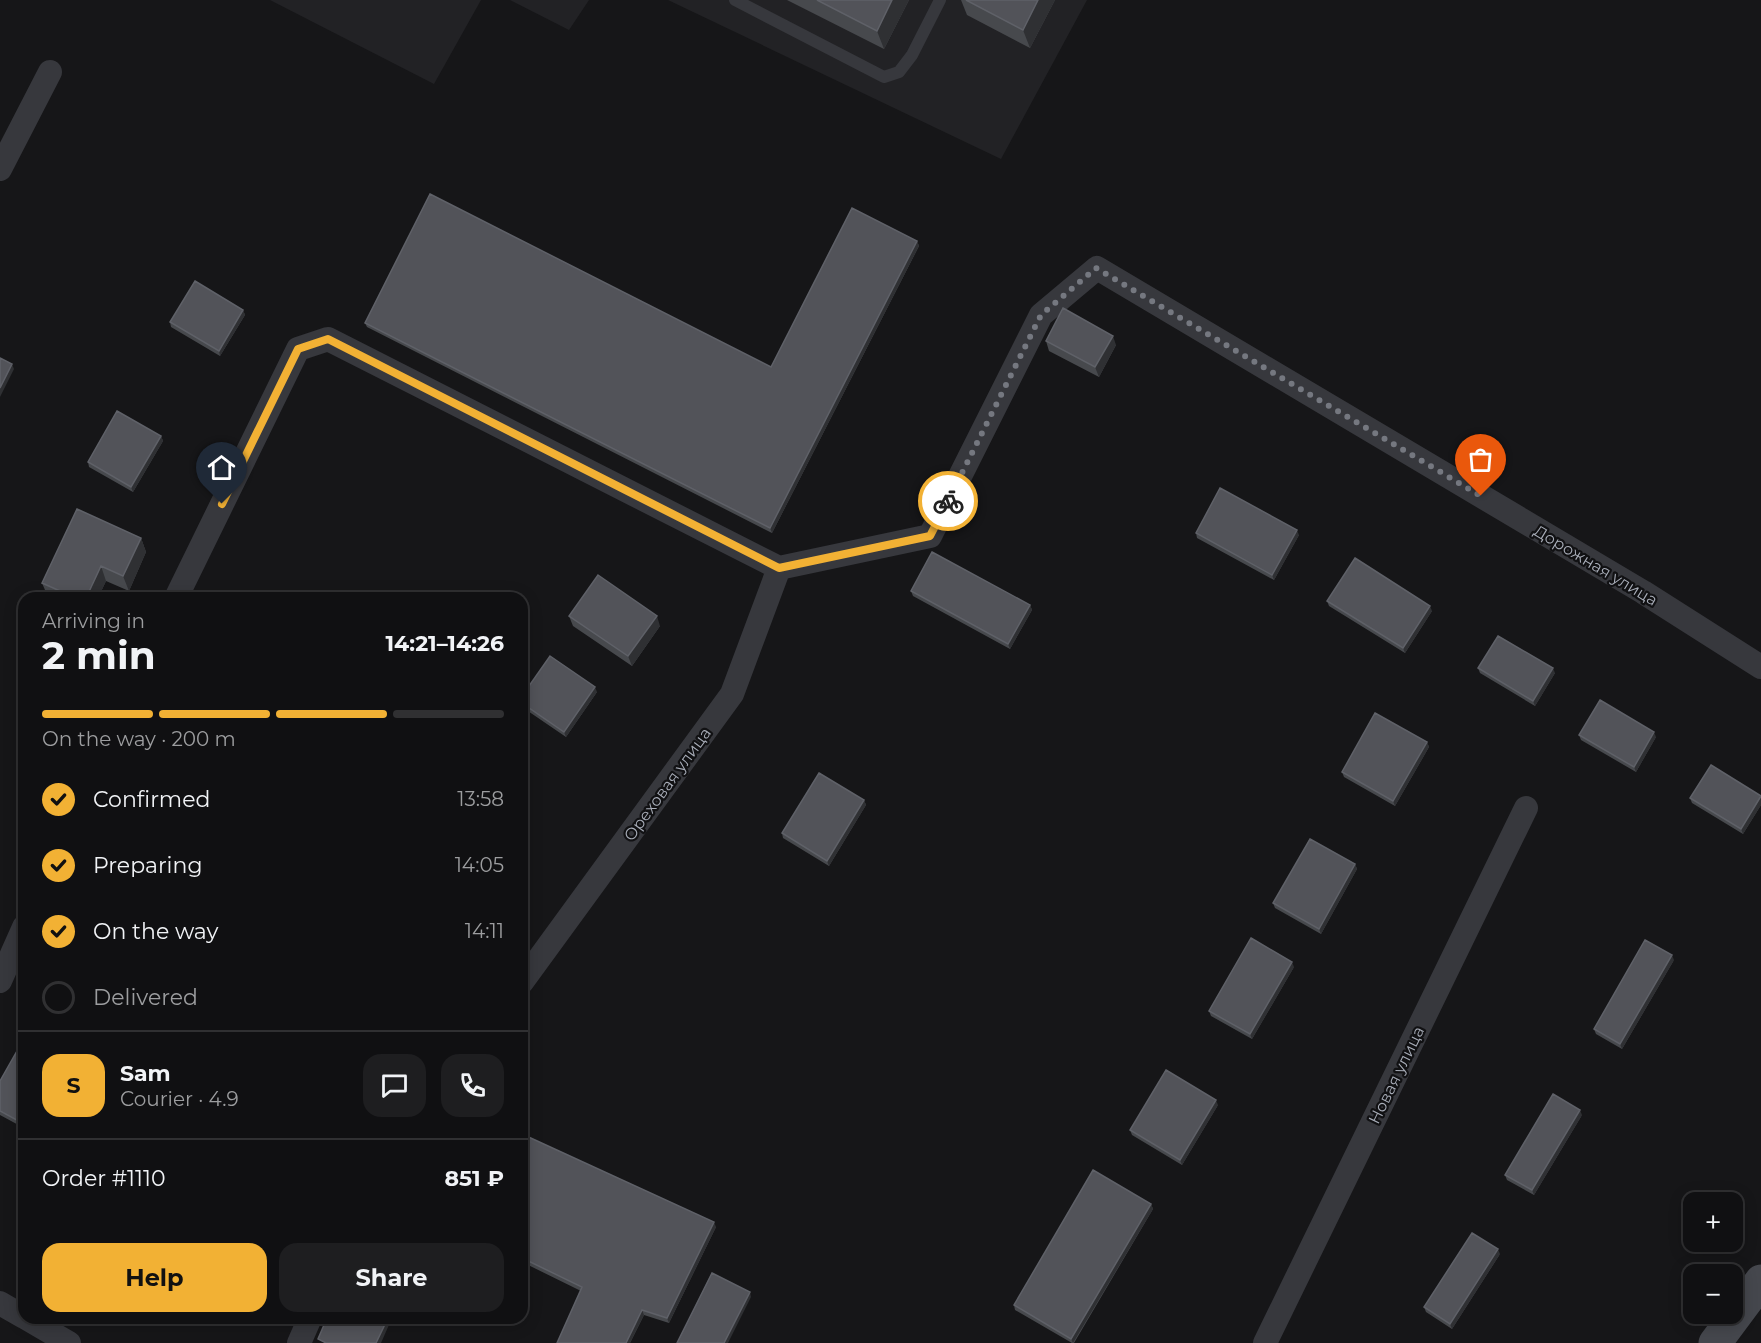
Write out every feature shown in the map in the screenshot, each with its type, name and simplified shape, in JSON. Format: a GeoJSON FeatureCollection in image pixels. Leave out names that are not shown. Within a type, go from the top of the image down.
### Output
{"type":"FeatureCollection","features":[{"type":"Feature","properties":{"kind":"street"},"geometry":{"type":"LineString","coordinates":[[0,169],[50,72]]}},
{"type":"Feature","properties":{"kind":"street","name":"Дорожная улица"},"geometry":{"type":"LineString","coordinates":[[779,568],[930,536],[1041,315],[1096,268],[1643,592],[1761,667]]}},
{"type":"Feature","properties":{"kind":"street"},"geometry":{"type":"LineString","coordinates":[[179,592],[298,349],[328,339],[779,568]]}},
{"type":"Feature","properties":{"kind":"street","name":"Ореховая улица"},"geometry":{"type":"LineString","coordinates":[[528,974],[732,694],[779,568]]}},
{"type":"Feature","properties":{"kind":"street","name":"Новая улица"},"geometry":{"type":"LineString","coordinates":[[1265,1343],[1526,808]]}},
{"type":"Feature","properties":{"kind":"street"},"geometry":{"type":"LineString","coordinates":[[0,981],[18,940]]}},
{"type":"Feature","properties":{"kind":"street"},"geometry":{"type":"LineString","coordinates":[[1715,1343],[1761,1281]]}},
{"type":"Feature","properties":{"kind":"street"},"geometry":{"type":"LineString","coordinates":[[0,1303],[18,1314]]}},
{"type":"Feature","properties":{"kind":"street"},"geometry":{"type":"LineString","coordinates":[[36,1324],[67,1342]]}},
{"type":"Feature","properties":{"kind":"street"},"geometry":{"type":"LineString","coordinates":[[299,1343],[307,1324]]}},
{"type":"Feature","properties":{"kind":"lane"},"geometry":{"type":"LineString","coordinates":[[735,0],[884,76],[899,72],[912,55],[940,0]]}},
{"type":"Feature","properties":{"kind":"shaded area"},"geometry":{"type":"Polygon","coordinates":[[[270,0],[481,0],[434,84],[270,0]]]}},
{"type":"Feature","properties":{"kind":"shaded area"},"geometry":{"type":"Polygon","coordinates":[[[510,0],[589,0],[569,30],[510,0]]]}},
{"type":"Feature","properties":{"kind":"shaded area"},"geometry":{"type":"Polygon","coordinates":[[[668,0],[1087,0],[1001,159],[668,0]]]}},
{"type":"Feature","properties":{"kind":"building"},"geometry":{"type":"Polygon","coordinates":[[[817,0],[892,0],[877,31],[817,0]]]}},
{"type":"Feature","properties":{"kind":"building"},"geometry":{"type":"Polygon","coordinates":[[[966,0],[1038,0],[1023,30],[966,0]]]}},
{"type":"Feature","properties":{"kind":"building"},"geometry":{"type":"Polygon","coordinates":[[[430,194],[771,367],[852,208],[917,241],[770,528],[365,323],[430,194]]]}},
{"type":"Feature","properties":{"kind":"building"},"geometry":{"type":"Polygon","coordinates":[[[195,281],[243,310],[219,351],[170,322],[195,281]]]}},
{"type":"Feature","properties":{"kind":"building"},"geometry":{"type":"Polygon","coordinates":[[[1063,308],[1113,336],[1095,367],[1046,341],[1063,308]]]}},
{"type":"Feature","properties":{"kind":"building"},"geometry":{"type":"Polygon","coordinates":[[[0,358],[12,364],[0,388],[0,358]]]}},
{"type":"Feature","properties":{"kind":"building"},"geometry":{"type":"Polygon","coordinates":[[[117,411],[161,436],[131,487],[88,462],[117,411]]]}},
{"type":"Feature","properties":{"kind":"building"},"geometry":{"type":"Polygon","coordinates":[[[1220,488],[1297,530],[1272,575],[1196,533],[1220,488]]]}},
{"type":"Feature","properties":{"kind":"building"},"geometry":{"type":"Polygon","coordinates":[[[77,509],[141,538],[123,576],[101,566],[89,592],[62,592],[42,583],[77,509]]]}},
{"type":"Feature","properties":{"kind":"building"},"geometry":{"type":"Polygon","coordinates":[[[932,552],[1030,605],[1008,644],[911,591],[932,552]]]}},
{"type":"Feature","properties":{"kind":"building"},"geometry":{"type":"Polygon","coordinates":[[[1355,558],[1430,606],[1403,648],[1327,601],[1355,558]]]}},
{"type":"Feature","properties":{"kind":"building"},"geometry":{"type":"Polygon","coordinates":[[[598,575],[657,616],[628,656],[569,616],[598,575]]]}},
{"type":"Feature","properties":{"kind":"building"},"geometry":{"type":"Polygon","coordinates":[[[1498,636],[1553,668],[1533,701],[1478,668],[1498,636]]]}},
{"type":"Feature","properties":{"kind":"building"},"geometry":{"type":"Polygon","coordinates":[[[550,656],[595,687],[564,732],[528,707],[528,687],[550,656]]]}},
{"type":"Feature","properties":{"kind":"building"},"geometry":{"type":"Polygon","coordinates":[[[1600,700],[1654,732],[1634,767],[1579,735],[1600,700]]]}},
{"type":"Feature","properties":{"kind":"building"},"geometry":{"type":"Polygon","coordinates":[[[1375,713],[1427,742],[1393,801],[1342,772],[1375,713]]]}},
{"type":"Feature","properties":{"kind":"building"},"geometry":{"type":"Polygon","coordinates":[[[1711,765],[1761,796],[1741,829],[1690,798],[1711,765]]]}},
{"type":"Feature","properties":{"kind":"building"},"geometry":{"type":"Polygon","coordinates":[[[819,773],[864,800],[827,861],[782,833],[819,773]]]}},
{"type":"Feature","properties":{"kind":"building"},"geometry":{"type":"Polygon","coordinates":[[[1310,839],[1355,864],[1319,929],[1273,903],[1310,839]]]}},
{"type":"Feature","properties":{"kind":"building"},"geometry":{"type":"Polygon","coordinates":[[[1251,938],[1292,962],[1250,1034],[1209,1011],[1251,938]]]}},
{"type":"Feature","properties":{"kind":"building"},"geometry":{"type":"Polygon","coordinates":[[[1645,940],[1672,955],[1620,1044],[1594,1029],[1645,940]]]}},
{"type":"Feature","properties":{"kind":"building"},"geometry":{"type":"Polygon","coordinates":[[[18,1052],[18,1121],[0,1111],[0,1081],[18,1052]]]}},
{"type":"Feature","properties":{"kind":"building"},"geometry":{"type":"Polygon","coordinates":[[[1166,1070],[1216,1100],[1180,1160],[1130,1130],[1166,1070]]]}},
{"type":"Feature","properties":{"kind":"building"},"geometry":{"type":"Polygon","coordinates":[[[1553,1094],[1580,1110],[1532,1190],[1505,1175],[1553,1094]]]}},
{"type":"Feature","properties":{"kind":"building"},"geometry":{"type":"Polygon","coordinates":[[[528,1137],[714,1222],[667,1318],[642,1310],[626,1343],[557,1343],[582,1287],[528,1261],[528,1137]]]}},
{"type":"Feature","properties":{"kind":"building"},"geometry":{"type":"Polygon","coordinates":[[[1093,1170],[1151,1204],[1071,1339],[1014,1305],[1093,1170]]]}},
{"type":"Feature","properties":{"kind":"building"},"geometry":{"type":"Polygon","coordinates":[[[1472,1233],[1498,1249],[1450,1324],[1424,1307],[1472,1233]]]}},
{"type":"Feature","properties":{"kind":"building"},"geometry":{"type":"Polygon","coordinates":[[[712,1273],[750,1292],[724,1343],[677,1343],[712,1273]]]}},
{"type":"Feature","properties":{"kind":"building"},"geometry":{"type":"Polygon","coordinates":[[[324,1324],[385,1324],[376,1343],[326,1343],[318,1339],[324,1324]]]}},
{"type":"Feature","properties":{"kind":"way so far"},"geometry":{"type":"LineString","coordinates":[[948,501],[1041,315],[1096,268],[1481,496]]}},
{"type":"Feature","properties":{"kind":"route"},"geometry":{"type":"LineString","coordinates":[[222,504],[298,349],[328,339],[779,568],[930,536],[948,501]]}}]}
